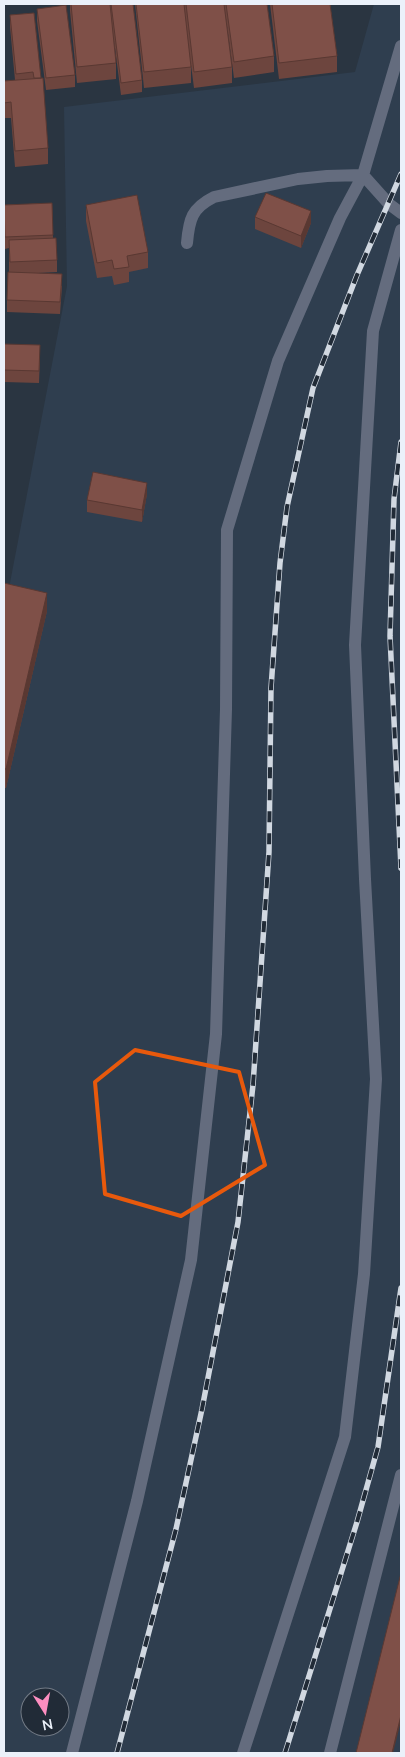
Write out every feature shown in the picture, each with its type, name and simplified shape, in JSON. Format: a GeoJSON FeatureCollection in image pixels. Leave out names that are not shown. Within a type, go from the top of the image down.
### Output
{"type":"FeatureCollection","features":[{"type":"Feature","properties":{"kind":"lane"},"geometry":{"type":"LineString","coordinates":[[72,1753],[138,1501],[192,1260],[216,1034],[226,709],[227,530],[278,361],[340,218],[363,175],[401,46]]}},
{"type":"Feature","properties":{"kind":"lane"},"geometry":{"type":"LineString","coordinates":[[187,243],[194,212],[202,203],[214,196],[298,179],[363,175],[389,204],[401,213]]}},
{"type":"Feature","properties":{"kind":"lane"},"geometry":{"type":"LineString","coordinates":[[243,1753],[345,1437],[364,1274],[376,1079],[355,644],[373,331],[401,230]]}},
{"type":"Feature","properties":{"kind":"lane"},"geometry":{"type":"LineString","coordinates":[[330,1753],[401,1475]]}},
{"type":"Feature","properties":{"kind":"highlighted area"},"geometry":{"type":"Polygon","coordinates":[[[135,1050],[239,1072],[265,1165],[181,1216],[105,1194],[95,1082],[135,1050]]]}},
{"type":"Feature","properties":{"kind":"shaded area"},"geometry":{"type":"Polygon","coordinates":[[[374,4],[401,4],[401,1753],[4,1753],[4,614],[67,286],[64,107],[355,72],[374,4]]]}},
{"type":"Feature","properties":{"kind":"building"},"geometry":{"type":"Polygon","coordinates":[[[71,4],[110,4],[116,63],[77,67],[71,4]]]}},
{"type":"Feature","properties":{"kind":"building"},"geometry":{"type":"Polygon","coordinates":[[[111,4],[133,4],[142,80],[121,83],[111,4]]]}},
{"type":"Feature","properties":{"kind":"building"},"geometry":{"type":"Polygon","coordinates":[[[136,4],[184,4],[191,67],[144,72],[136,4]]]}},
{"type":"Feature","properties":{"kind":"building"},"geometry":{"type":"Polygon","coordinates":[[[186,4],[224,4],[232,67],[194,72],[186,4]]]}},
{"type":"Feature","properties":{"kind":"building"},"geometry":{"type":"Polygon","coordinates":[[[226,4],[267,4],[274,56],[234,62],[226,4]]]}},
{"type":"Feature","properties":{"kind":"building"},"geometry":{"type":"Polygon","coordinates":[[[272,4],[330,4],[337,56],[279,63],[272,4]]]}},
{"type":"Feature","properties":{"kind":"building"},"geometry":{"type":"Polygon","coordinates":[[[66,5],[75,75],[46,78],[37,9],[66,5]]]}},
{"type":"Feature","properties":{"kind":"building"},"geometry":{"type":"Polygon","coordinates":[[[34,13],[41,78],[34,78],[33,72],[16,74],[10,15],[34,13]]]}},
{"type":"Feature","properties":{"kind":"building"},"geometry":{"type":"Polygon","coordinates":[[[43,78],[48,148],[15,151],[11,102],[4,103],[4,81],[43,78]]]}},
{"type":"Feature","properties":{"kind":"building"},"geometry":{"type":"Polygon","coordinates":[[[266,193],[311,211],[301,236],[255,217],[266,193]]]}},
{"type":"Feature","properties":{"kind":"building"},"geometry":{"type":"Polygon","coordinates":[[[137,195],[148,252],[127,256],[129,267],[114,269],[112,260],[97,263],[86,205],[137,195]]]}},
{"type":"Feature","properties":{"kind":"building"},"geometry":{"type":"Polygon","coordinates":[[[52,203],[53,235],[5,237],[4,205],[52,203]]]}},
{"type":"Feature","properties":{"kind":"building"},"geometry":{"type":"Polygon","coordinates":[[[56,238],[57,260],[10,262],[9,240],[56,238]]]}},
{"type":"Feature","properties":{"kind":"building"},"geometry":{"type":"Polygon","coordinates":[[[8,272],[62,274],[60,302],[7,300],[8,272]]]}},
{"type":"Feature","properties":{"kind":"building"},"geometry":{"type":"Polygon","coordinates":[[[4,344],[40,345],[39,371],[4,370],[4,344]]]}},
{"type":"Feature","properties":{"kind":"building"},"geometry":{"type":"Polygon","coordinates":[[[93,472],[147,483],[142,510],[87,500],[93,472]]]}},
{"type":"Feature","properties":{"kind":"building"},"geometry":{"type":"Polygon","coordinates":[[[4,583],[47,593],[6,769],[4,769],[4,583]]]}},
{"type":"Feature","properties":{"kind":"building"},"geometry":{"type":"Polygon","coordinates":[[[401,1573],[401,1715],[392,1753],[356,1753],[401,1573]]]}},
{"type":"Feature","properties":{"kind":"railway"},"geometry":{"type":"LineString","coordinates":[[117,1753],[176,1529],[202,1409],[238,1222],[253,1085],[269,852],[271,688],[280,563],[287,507],[313,388],[357,275],[401,174]]}},
{"type":"Feature","properties":{"kind":"railway"},"geometry":{"type":"LineString","coordinates":[[401,442],[394,499],[390,636],[401,868]]}},
{"type":"Feature","properties":{"kind":"railway"},"geometry":{"type":"LineString","coordinates":[[285,1753],[357,1522],[378,1447],[401,1288]]}}]}
